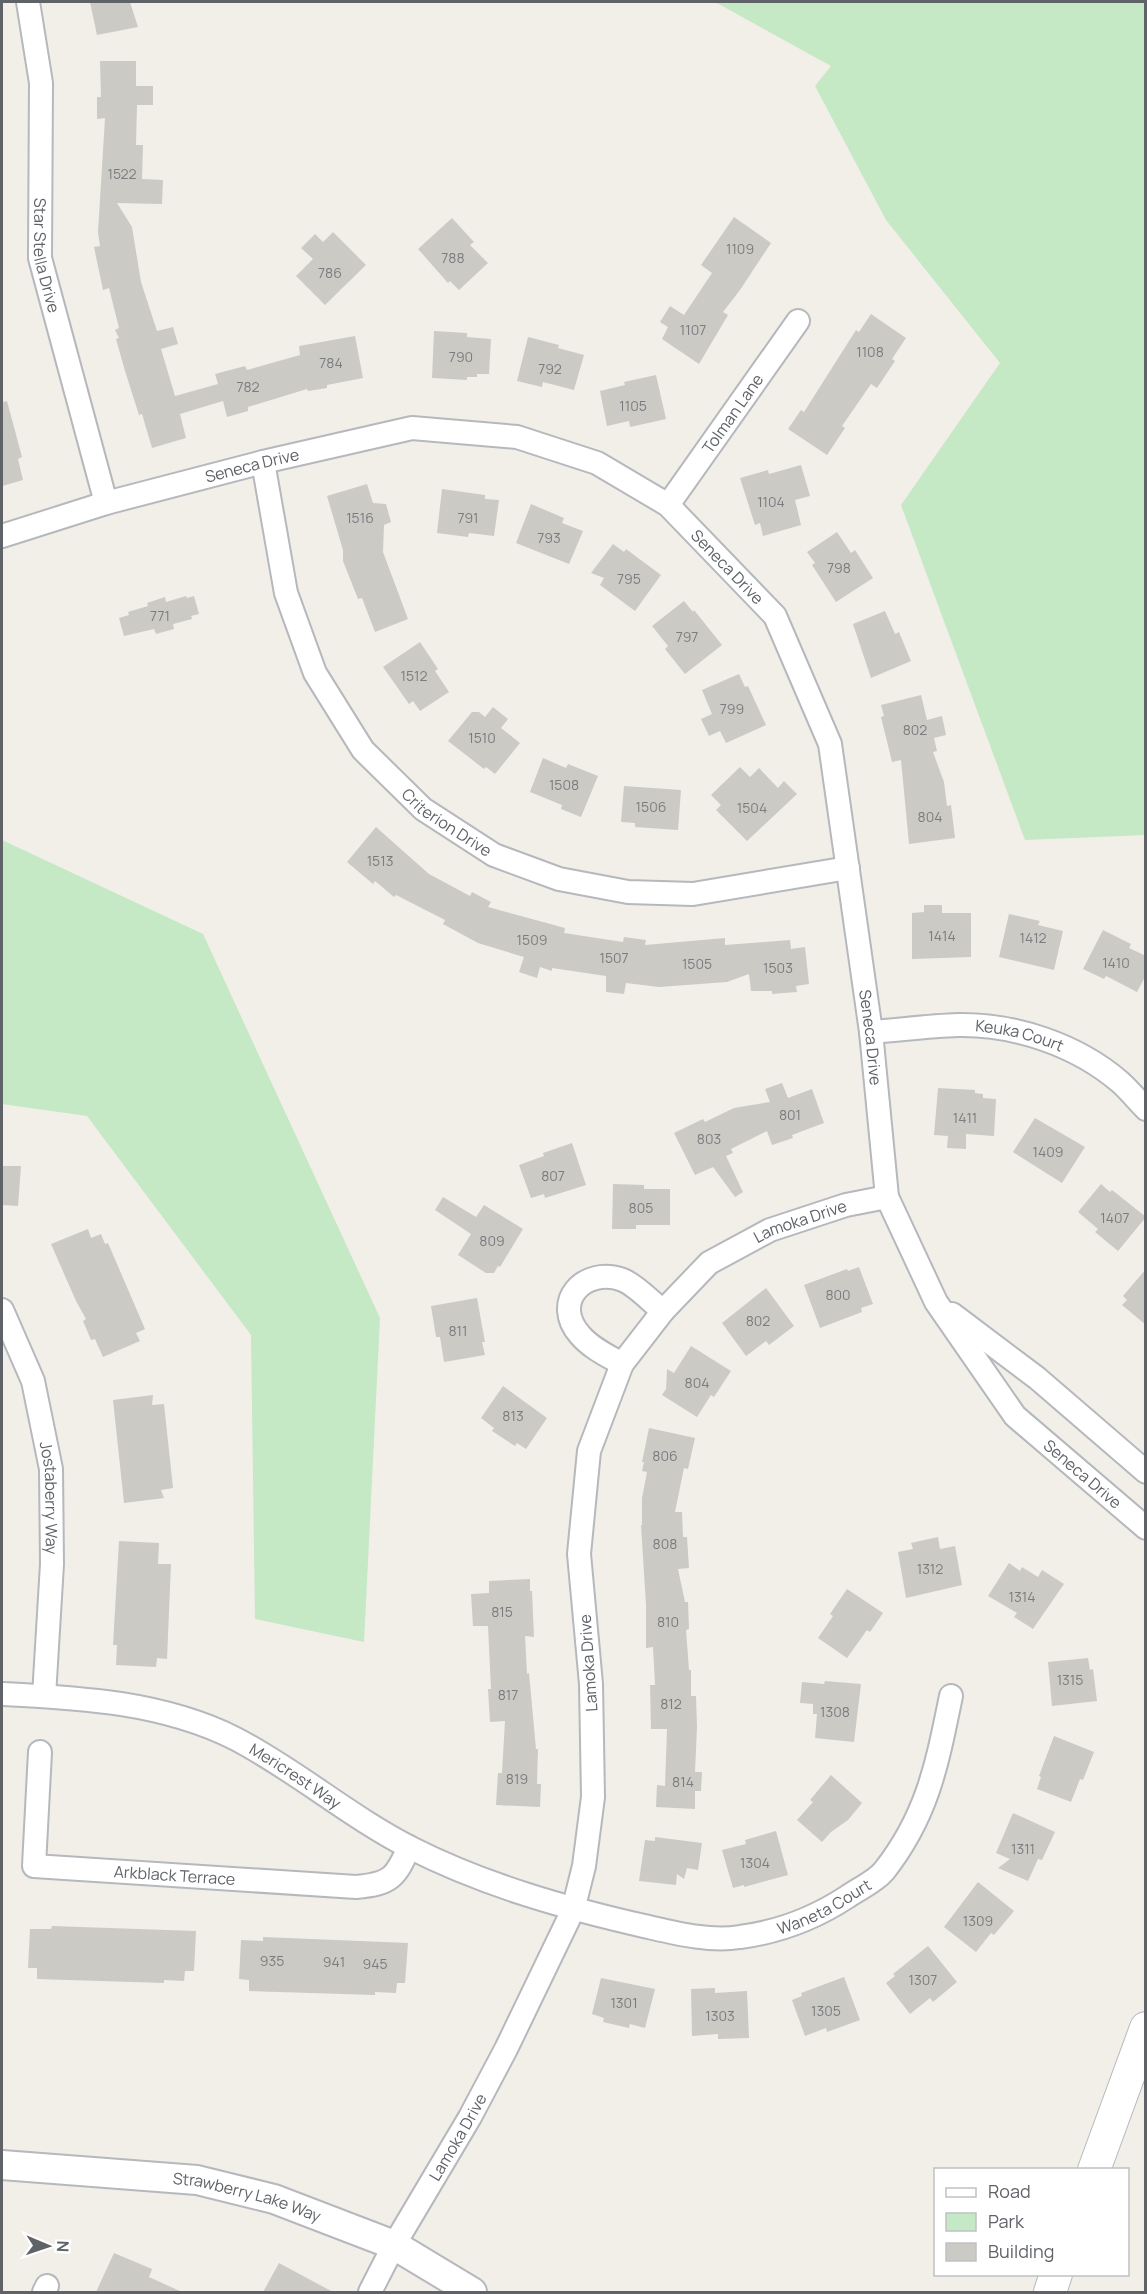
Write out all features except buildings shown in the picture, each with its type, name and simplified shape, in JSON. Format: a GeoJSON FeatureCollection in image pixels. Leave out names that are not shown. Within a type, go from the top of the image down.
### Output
{"type":"FeatureCollection","features":[{"type":"Feature","properties":{"kind":"main road"},"geometry":{"type":"LineString","coordinates":[[1094,2168],[1146,2028]]}},
{"type":"Feature","properties":{"kind":"main road"},"geometry":{"type":"LineString","coordinates":[[1050,2292],[1055,2276]]}},
{"type":"Feature","properties":{"kind":"street","name":"Star Stella Drive"},"geometry":{"type":"LineString","coordinates":[[28,2],[41,83],[40,258],[106,503]]}},
{"type":"Feature","properties":{"kind":"street","name":"Tolman Lane"},"geometry":{"type":"LineString","coordinates":[[668,505],[798,321]]}},
{"type":"Feature","properties":{"kind":"street","name":"Seneca Drive"},"geometry":{"type":"LineString","coordinates":[[2,536],[106,503],[263,462],[412,428],[517,437],[597,463],[668,505],[775,616],[830,744],[871,1032],[887,1197],[936,1302],[1015,1416],[1146,1528]]}},
{"type":"Feature","properties":{"kind":"street","name":"Criterion Drive"},"geometry":{"type":"LineString","coordinates":[[263,462],[286,593],[315,673],[363,750],[423,809],[494,855],[559,879],[628,892],[693,894],[848,868]]}},
{"type":"Feature","properties":{"kind":"street","name":"Keuka Court"},"geometry":{"type":"LineString","coordinates":[[871,1032],[958,1025],[996,1027],[1038,1036],[1086,1058],[1120,1082],[1146,1109]]}},
{"type":"Feature","properties":{"kind":"street","name":"Lamoka Drive"},"geometry":{"type":"LineString","coordinates":[[370,2292],[394,2245],[470,2117],[506,2049],[573,1910],[584,1866],[593,1797],[591,1684],[579,1554],[589,1451],[622,1364],[663,1311],[709,1263],[770,1230],[846,1204],[887,1197]]}},
{"type":"Feature","properties":{"kind":"street"},"geometry":{"type":"LineString","coordinates":[[622,1364],[590,1345],[579,1335],[571,1320],[569,1306],[574,1291],[590,1278],[606,1276],[625,1281],[663,1311]]}},
{"type":"Feature","properties":{"kind":"street","name":"Seneca Drive"},"geometry":{"type":"LineString","coordinates":[[936,1302],[1037,1378],[1146,1472]]}},
{"type":"Feature","properties":{"kind":"street","name":"Jostaberry Way"},"geometry":{"type":"LineString","coordinates":[[2,1310],[33,1381],[51,1469],[52,1564],[44,1696]]}},
{"type":"Feature","properties":{"kind":"street","name":"Mericrest Way"},"geometry":{"type":"LineString","coordinates":[[2,1694],[120,1703],[176,1715],[236,1739],[410,1847],[458,1869],[573,1910]]}},
{"type":"Feature","properties":{"kind":"street","name":"Waneta Court"},"geometry":{"type":"LineString","coordinates":[[573,1910],[691,1936],[738,1938],[785,1928],[837,1904],[882,1874],[914,1826],[936,1772],[951,1696]]}},
{"type":"Feature","properties":{"kind":"street","name":"Arkblack Terrace"},"geometry":{"type":"LineString","coordinates":[[40,1752],[34,1866],[356,1887],[372,1886],[392,1878],[398,1872],[410,1847]]}},
{"type":"Feature","properties":{"kind":"street","name":"Strawberry Lake Way"},"geometry":{"type":"LineString","coordinates":[[2,2166],[197,2180],[274,2199],[394,2245],[472,2292]]}},
{"type":"Feature","properties":{"kind":"green space"},"geometry":{"type":"Polygon","coordinates":[[[715,2],[1145,2],[1145,835],[1025,840],[901,505],[1000,363],[886,220],[815,86],[831,66],[715,2]]]}},
{"type":"Feature","properties":{"kind":"green space"},"geometry":{"type":"Polygon","coordinates":[[[2,840],[203,934],[380,1318],[364,1642],[255,1619],[251,1335],[87,1116],[2,1104],[2,840]]]}}]}
